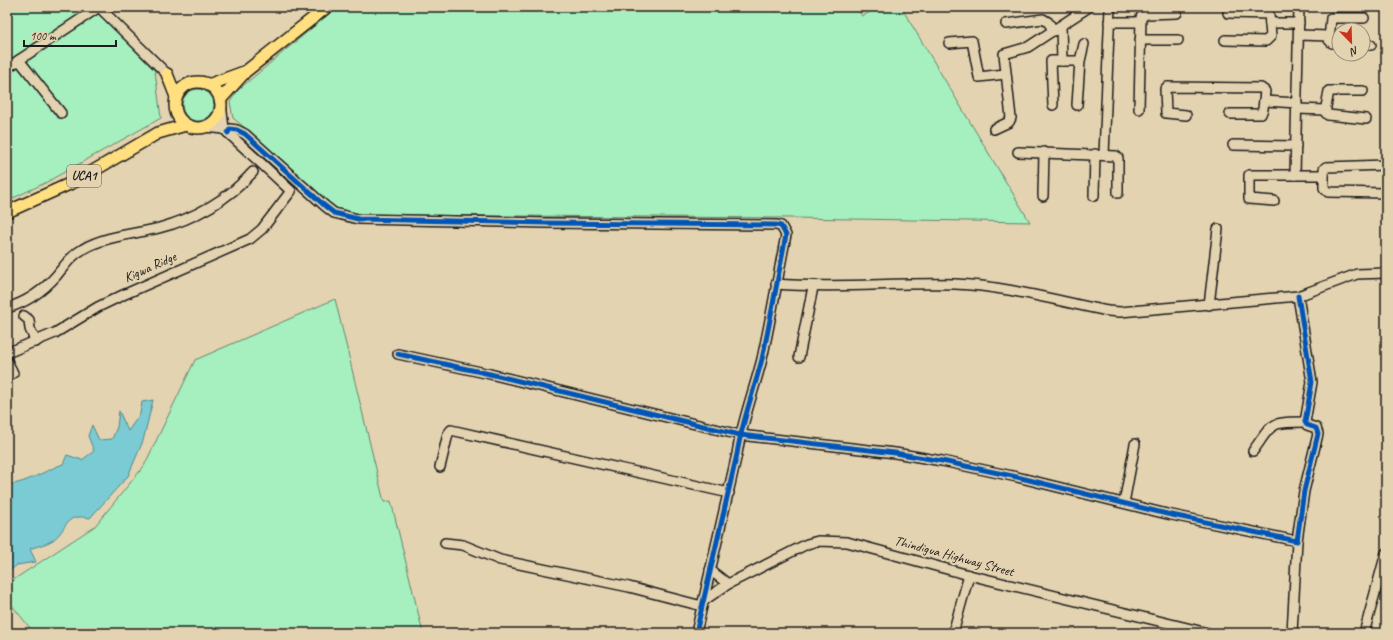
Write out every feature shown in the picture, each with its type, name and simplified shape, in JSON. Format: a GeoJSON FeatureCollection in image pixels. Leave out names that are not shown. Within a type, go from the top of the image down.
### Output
{"type":"FeatureCollection","features":[{"type":"Feature","properties":{"kind":"main road"},"geometry":{"type":"LineString","coordinates":[[220,102],[245,72],[327,7]]}},
{"type":"Feature","properties":{"kind":"main road"},"geometry":{"type":"LineString","coordinates":[[208,85],[245,72]]}},
{"type":"Feature","properties":{"kind":"main road"},"geometry":{"type":"LineString","coordinates":[[167,74],[189,84]]}},
{"type":"Feature","properties":{"kind":"main road"},"geometry":{"type":"LineString","coordinates":[[167,74],[176,97],[176,112],[186,125],[196,128],[205,127],[214,121],[218,116],[220,102],[216,91],[208,85],[199,82],[189,84],[183,88],[176,97]]}},
{"type":"Feature","properties":{"kind":"main road","name":"UCA1"},"geometry":{"type":"LineString","coordinates":[[158,133],[176,112]]}},
{"type":"Feature","properties":{"kind":"main road","name":"UCA1"},"geometry":{"type":"LineString","coordinates":[[7,212],[76,181],[158,133],[186,125]]}},
{"type":"Feature","properties":{"kind":"street"},"geometry":{"type":"LineString","coordinates":[[7,68],[99,7],[167,74]]}},
{"type":"Feature","properties":{"kind":"street"},"geometry":{"type":"LineString","coordinates":[[994,129],[1009,122],[1011,118],[1005,74],[1005,53],[1028,47],[1089,7]]}},
{"type":"Feature","properties":{"kind":"street"},"geometry":{"type":"LineString","coordinates":[[1094,196],[1099,154],[1110,7]]}},
{"type":"Feature","properties":{"kind":"street"},"geometry":{"type":"LineString","coordinates":[[1295,175],[1299,7]]}},
{"type":"Feature","properties":{"kind":"street"},"geometry":{"type":"LineString","coordinates":[[1139,109],[1140,22],[1143,15],[1147,14],[1177,13]]}},
{"type":"Feature","properties":{"kind":"street"},"geometry":{"type":"LineString","coordinates":[[1224,40],[1268,40],[1271,36],[1270,16],[1267,14],[1228,13]]}},
{"type":"Feature","properties":{"kind":"street"},"geometry":{"type":"LineString","coordinates":[[1331,42],[1328,36],[1331,18],[1364,18]]}},
{"type":"Feature","properties":{"kind":"street"},"geometry":{"type":"LineString","coordinates":[[1006,24],[1043,19],[1048,22],[1057,28],[1062,61]]}},
{"type":"Feature","properties":{"kind":"street"},"geometry":{"type":"LineString","coordinates":[[1109,22],[1140,22]]}},
{"type":"Feature","properties":{"kind":"street"},"geometry":{"type":"LineString","coordinates":[[1270,23],[1299,23]]}},
{"type":"Feature","properties":{"kind":"street"},"geometry":{"type":"LineString","coordinates":[[1299,36],[1328,36]]}},
{"type":"Feature","properties":{"kind":"street"},"geometry":{"type":"LineString","coordinates":[[1140,40],[1178,40]]}},
{"type":"Feature","properties":{"kind":"street"},"geometry":{"type":"LineString","coordinates":[[949,43],[972,41],[979,77],[1005,74]]}},
{"type":"Feature","properties":{"kind":"street"},"geometry":{"type":"LineString","coordinates":[[1077,105],[1080,61],[1084,44]]}},
{"type":"Feature","properties":{"kind":"street"},"geometry":{"type":"LineString","coordinates":[[19,60],[61,113]]}},
{"type":"Feature","properties":{"kind":"street"},"geometry":{"type":"LineString","coordinates":[[1053,105],[1052,60],[1080,61]]}},
{"type":"Feature","properties":{"kind":"street"},"geometry":{"type":"LineString","coordinates":[[1186,115],[1166,113],[1165,92],[1167,87],[1261,88],[1265,91],[1261,114],[1230,114]]}},
{"type":"Feature","properties":{"kind":"street"},"geometry":{"type":"LineString","coordinates":[[1364,91],[1329,91],[1326,110],[1328,116],[1366,119]]}},
{"type":"Feature","properties":{"kind":"street"},"geometry":{"type":"LineString","coordinates":[[1264,101],[1326,110]]}},
{"type":"Feature","properties":{"kind":"street"},"geometry":{"type":"LineString","coordinates":[[220,102],[226,131]]}},
{"type":"Feature","properties":{"kind":"street"},"geometry":{"type":"LineString","coordinates":[[205,127],[226,131],[233,128],[245,134],[334,213],[358,219],[781,226],[786,235],[761,360],[740,435],[696,633]]}},
{"type":"Feature","properties":{"kind":"street","name":"Kigwa Ridge"},"geometry":{"type":"LineString","coordinates":[[7,353],[36,342],[124,295],[250,238],[262,229],[291,191],[226,131]]}},
{"type":"Feature","properties":{"kind":"street"},"geometry":{"type":"LineString","coordinates":[[1233,145],[1296,146]]}},
{"type":"Feature","properties":{"kind":"street"},"geometry":{"type":"LineString","coordinates":[[1018,152],[1099,154],[1116,156],[1118,158],[1118,193]]}},
{"type":"Feature","properties":{"kind":"street"},"geometry":{"type":"LineString","coordinates":[[1043,196],[1044,152]]}},
{"type":"Feature","properties":{"kind":"street"},"geometry":{"type":"LineString","coordinates":[[1386,165],[1329,166],[1324,169],[1324,188],[1328,192],[1386,193]]}},
{"type":"Feature","properties":{"kind":"street"},"geometry":{"type":"LineString","coordinates":[[7,308],[19,305],[44,288],[70,259],[83,249],[95,243],[160,228],[189,217],[229,196],[252,172]]}},
{"type":"Feature","properties":{"kind":"street"},"geometry":{"type":"LineString","coordinates":[[1274,200],[1249,199],[1249,176],[1324,175]]}},
{"type":"Feature","properties":{"kind":"street"},"geometry":{"type":"LineString","coordinates":[[1209,305],[1218,229]]}},
{"type":"Feature","properties":{"kind":"street"},"geometry":{"type":"LineString","coordinates":[[776,284],[813,287],[940,284],[993,287],[1108,311],[1120,312],[1298,296],[1357,274],[1386,273]]}},
{"type":"Feature","properties":{"kind":"street"},"geometry":{"type":"LineString","coordinates":[[798,357],[813,287]]}},
{"type":"Feature","properties":{"kind":"street"},"geometry":{"type":"LineString","coordinates":[[1298,296],[1312,382],[1305,422]]}},
{"type":"Feature","properties":{"kind":"street"},"geometry":{"type":"LineString","coordinates":[[19,305],[24,316],[29,320],[30,329],[36,342]]}},
{"type":"Feature","properties":{"kind":"street"},"geometry":{"type":"LineString","coordinates":[[398,354],[498,376],[740,435],[908,455],[1017,477],[1297,542]]}},
{"type":"Feature","properties":{"kind":"street"},"geometry":{"type":"LineString","coordinates":[[7,361],[13,373],[7,377]]}},
{"type":"Feature","properties":{"kind":"street"},"geometry":{"type":"LineString","coordinates":[[1253,451],[1270,427],[1276,423],[1305,422],[1307,425],[1316,428],[1318,434],[1304,491],[1297,542],[1292,633]]}},
{"type":"Feature","properties":{"kind":"street"},"geometry":{"type":"LineString","coordinates":[[440,466],[448,434],[451,430],[728,493]]}},
{"type":"Feature","properties":{"kind":"street"},"geometry":{"type":"LineString","coordinates":[[1124,503],[1135,444]]}},
{"type":"Feature","properties":{"kind":"street","name":"Thindigua Highway Street"},"geometry":{"type":"LineString","coordinates":[[702,603],[728,584],[807,544],[834,541],[847,542],[969,575],[1208,633]]}},
{"type":"Feature","properties":{"kind":"street"},"geometry":{"type":"LineString","coordinates":[[445,543],[463,546],[500,560],[702,603]]}},
{"type":"Feature","properties":{"kind":"street"},"geometry":{"type":"LineString","coordinates":[[1364,633],[1386,553]]}},
{"type":"Feature","properties":{"kind":"street"},"geometry":{"type":"LineString","coordinates":[[710,570],[728,584]]}},
{"type":"Feature","properties":{"kind":"street"},"geometry":{"type":"LineString","coordinates":[[953,633],[969,575]]}},
{"type":"Feature","properties":{"kind":"green space"},"geometry":{"type":"Polygon","coordinates":[[[7,7],[93,7],[155,71],[161,118],[45,183],[7,201],[7,7]]]}},
{"type":"Feature","properties":{"kind":"green space"},"geometry":{"type":"Polygon","coordinates":[[[337,7],[773,7],[776,12],[785,7],[856,7],[862,16],[881,7],[901,7],[1030,222],[792,218],[379,215],[355,214],[338,209],[324,201],[254,135],[233,118],[230,102],[238,90],[337,7]]]}},
{"type":"Feature","properties":{"kind":"green space"},"geometry":{"type":"Polygon","coordinates":[[[198,89],[209,94],[214,105],[209,116],[198,121],[187,116],[182,105],[187,94],[198,89]]]}},
{"type":"Feature","properties":{"kind":"green space"},"geometry":{"type":"Polygon","coordinates":[[[335,299],[384,502],[391,501],[423,633],[34,633],[7,599],[7,584],[95,526],[144,466],[195,360],[335,299]]]}},
{"type":"Feature","properties":{"kind":"water"},"geometry":{"type":"Polygon","coordinates":[[[153,400],[143,441],[128,476],[90,518],[81,517],[71,520],[53,540],[30,549],[36,562],[17,565],[7,573],[7,485],[22,482],[63,464],[67,455],[82,460],[94,451],[88,436],[92,425],[99,440],[112,439],[117,427],[119,411],[128,431],[140,414],[142,402],[153,400]]]}},
{"type":"Feature","properties":{"kind":"cycle path"},"geometry":{"type":"LineString","coordinates":[[228,133],[230,129],[237,130],[245,134],[334,213],[358,219],[781,226],[786,235],[762,359],[742,430],[696,633]]}},
{"type":"Feature","properties":{"kind":"cycle path"},"geometry":{"type":"LineString","coordinates":[[398,354],[490,374],[740,435],[895,453],[942,461],[1017,477],[1167,514],[1297,541],[1304,491],[1318,434],[1316,428],[1307,425],[1305,422],[1312,382],[1298,296]]}}]}
